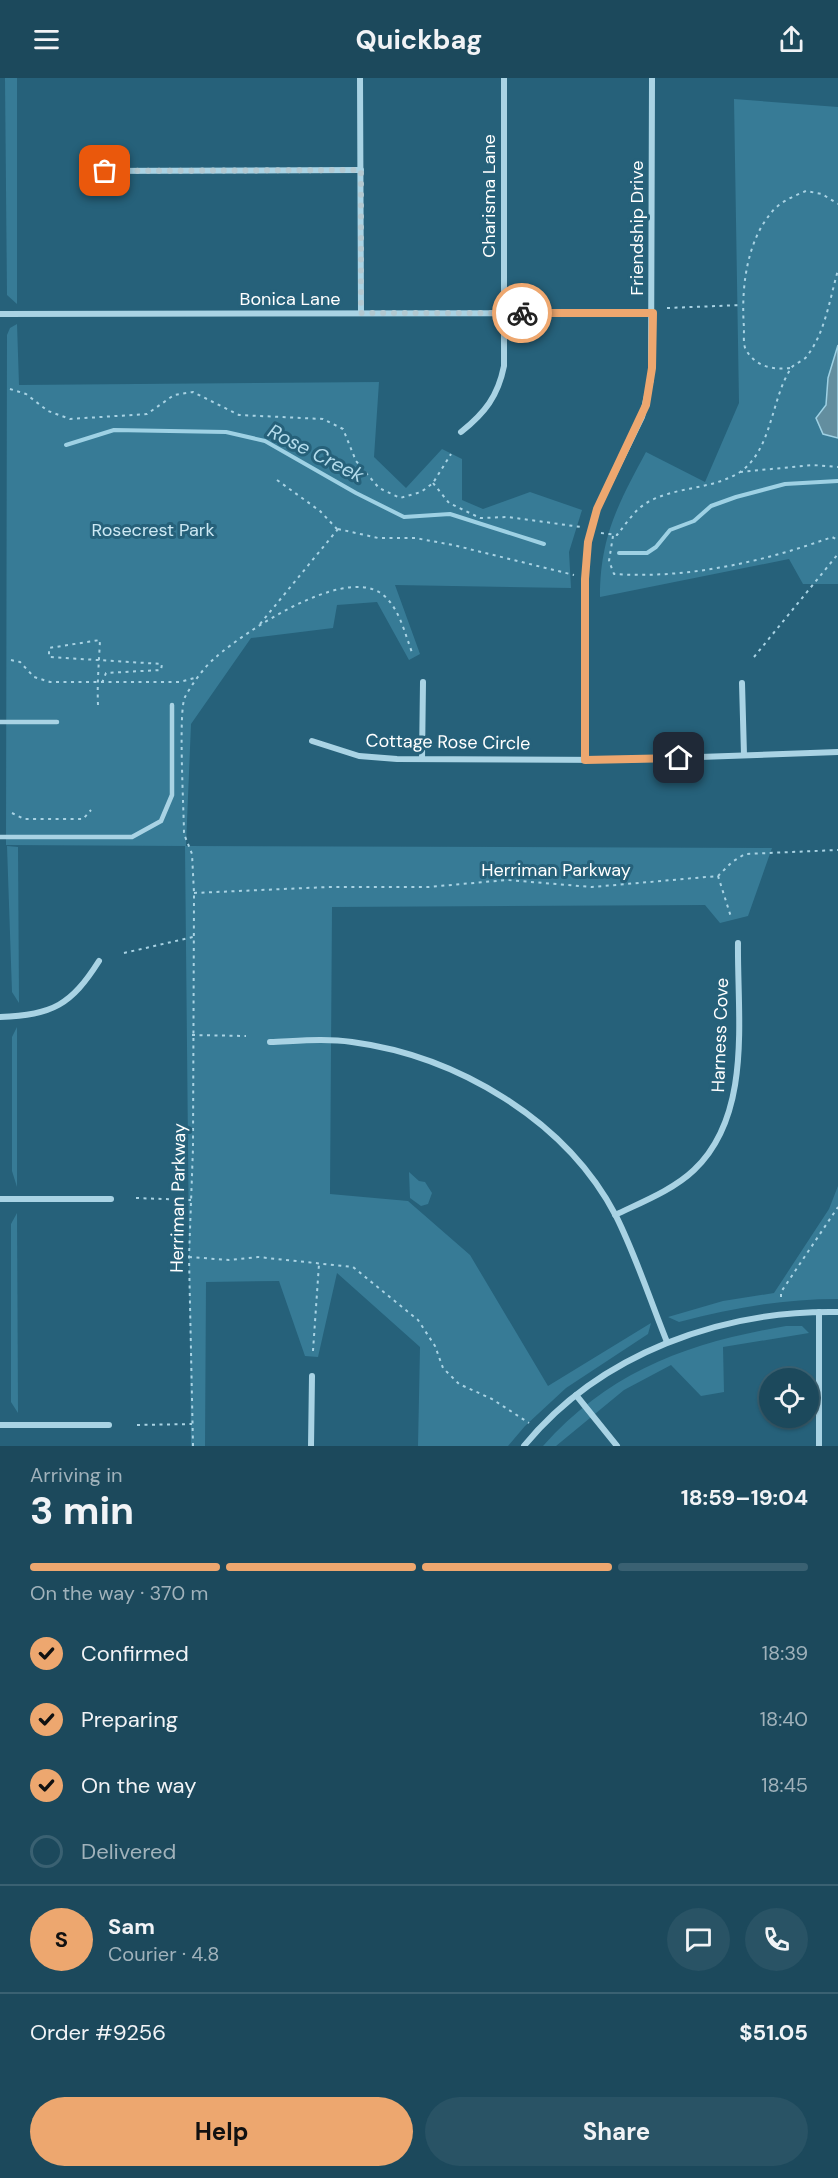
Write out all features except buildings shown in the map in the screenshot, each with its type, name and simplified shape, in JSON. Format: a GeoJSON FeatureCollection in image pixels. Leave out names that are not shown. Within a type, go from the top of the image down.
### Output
{"type":"FeatureCollection","features":[{"type":"Feature","properties":{"kind":"street"},"geometry":{"type":"LineString","coordinates":[[360,78],[361,313]]}},
{"type":"Feature","properties":{"kind":"street","name":"Charisma Lane"},"geometry":{"type":"LineString","coordinates":[[461,432],[486,409],[498,390],[504,366],[504,78]]}},
{"type":"Feature","properties":{"kind":"street","name":"Friendship Drive"},"geometry":{"type":"LineString","coordinates":[[585,760],[585,579],[588,542],[597,509],[646,405],[652,368],[652,78]]}},
{"type":"Feature","properties":{"kind":"street"},"geometry":{"type":"LineString","coordinates":[[82,171],[361,170]]}},
{"type":"Feature","properties":{"kind":"street","name":"Bonica Lane"},"geometry":{"type":"LineString","coordinates":[[0,314],[653,313]]}},
{"type":"Feature","properties":{"kind":"street"},"geometry":{"type":"LineString","coordinates":[[422,759],[423,682]]}},
{"type":"Feature","properties":{"kind":"street"},"geometry":{"type":"LineString","coordinates":[[742,682],[744,755]]}},
{"type":"Feature","properties":{"kind":"street","name":"Cottage Rose Circle"},"geometry":{"type":"LineString","coordinates":[[312,741],[359,756],[422,759],[585,760],[838,752]]}},
{"type":"Feature","properties":{"kind":"street","name":"Harness Cove"},"geometry":{"type":"LineString","coordinates":[[615,1215],[665,1191],[694,1170],[725,1125],[733,1102],[737,1073],[738,943]]}},
{"type":"Feature","properties":{"kind":"street"},"geometry":{"type":"LineString","coordinates":[[0,1017],[36,1015],[61,1005],[76,994],[99,961]]}},
{"type":"Feature","properties":{"kind":"street"},"geometry":{"type":"LineString","coordinates":[[270,1042],[351,1042],[403,1053],[449,1069],[505,1098],[547,1128],[586,1172],[615,1215],[667,1342]]}},
{"type":"Feature","properties":{"kind":"street"},"geometry":{"type":"LineString","coordinates":[[0,1200],[111,1199]]}},
{"type":"Feature","properties":{"kind":"street"},"geometry":{"type":"LineString","coordinates":[[819,1312],[819,1446]]}},
{"type":"Feature","properties":{"kind":"street"},"geometry":{"type":"LineString","coordinates":[[524,1446],[576,1395],[620,1367],[667,1342],[715,1325],[776,1314],[838,1312]]}},
{"type":"Feature","properties":{"kind":"street"},"geometry":{"type":"LineString","coordinates":[[311,1446],[312,1376]]}},
{"type":"Feature","properties":{"kind":"street"},"geometry":{"type":"LineString","coordinates":[[576,1395],[617,1446]]}},
{"type":"Feature","properties":{"kind":"street"},"geometry":{"type":"LineString","coordinates":[[0,1425],[109,1425]]}},
{"type":"Feature","properties":{"kind":"lane"},"geometry":{"type":"LineString","coordinates":[[0,837],[132,837],[161,821],[172,795],[172,705]]}},
{"type":"Feature","properties":{"kind":"lane"},"geometry":{"type":"LineString","coordinates":[[0,722],[57,722]]}},
{"type":"Feature","properties":{"kind":"path"},"geometry":{"type":"LineString","coordinates":[[838,204],[822,194],[806,190],[771,211],[758,234],[746,272],[742,305],[745,349],[757,363],[774,369],[790,368],[806,358],[818,339],[838,270]]}},
{"type":"Feature","properties":{"kind":"path"},"geometry":{"type":"LineString","coordinates":[[667,308],[742,305]]}},
{"type":"Feature","properties":{"kind":"path"},"geometry":{"type":"LineString","coordinates":[[740,472],[754,457],[790,368]]}},
{"type":"Feature","properties":{"kind":"path"},"geometry":{"type":"LineString","coordinates":[[10,389],[26,394],[48,411],[70,418],[147,414],[174,395],[193,392],[238,415],[323,419],[342,429],[356,461],[379,489],[400,498],[421,492],[433,483],[451,454]]}},
{"type":"Feature","properties":{"kind":"path"},"geometry":{"type":"LineString","coordinates":[[838,467],[813,465],[740,472],[709,485],[670,493],[648,502],[613,536],[609,561],[614,574],[648,576],[692,572],[791,551],[832,537],[838,540]]}},
{"type":"Feature","properties":{"kind":"path"},"geometry":{"type":"LineString","coordinates":[[277,480],[320,511],[338,529],[378,538],[415,538],[453,545],[574,575]]}},
{"type":"Feature","properties":{"kind":"path"},"geometry":{"type":"LineString","coordinates":[[433,483],[450,504],[480,518],[508,517],[581,527]]}},
{"type":"Feature","properties":{"kind":"path","name":"Herriman Parkway"},"geometry":{"type":"LineString","coordinates":[[257,628],[338,529]]}},
{"type":"Feature","properties":{"kind":"path"},"geometry":{"type":"LineString","coordinates":[[601,533],[613,536]]}},
{"type":"Feature","properties":{"kind":"path"},"geometry":{"type":"LineString","coordinates":[[754,657],[838,554]]}},
{"type":"Feature","properties":{"kind":"path","name":"Herriman Parkway"},"geometry":{"type":"LineString","coordinates":[[193,1446],[189,1257],[194,893],[192,854],[184,834],[184,700],[214,658],[300,602],[342,587],[378,591],[391,603],[413,655]]}},
{"type":"Feature","properties":{"kind":"path"},"geometry":{"type":"LineString","coordinates":[[98,705],[97,682],[99,660],[100,640],[50,648],[50,657],[99,660],[162,664],[161,670],[106,673],[102,683]]}},
{"type":"Feature","properties":{"kind":"path"},"geometry":{"type":"LineString","coordinates":[[11,660],[20,662],[34,677],[50,681],[102,683],[180,681],[200,676]]}},
{"type":"Feature","properties":{"kind":"path"},"geometry":{"type":"LineString","coordinates":[[12,813],[24,819],[83,819],[91,810]]}},
{"type":"Feature","properties":{"kind":"path"},"geometry":{"type":"LineString","coordinates":[[731,917],[718,876],[745,854],[838,850]]}},
{"type":"Feature","properties":{"kind":"path","name":"Herriman Parkway"},"geometry":{"type":"LineString","coordinates":[[194,893],[328,887],[428,887],[507,880],[592,887],[718,876]]}},
{"type":"Feature","properties":{"kind":"path"},"geometry":{"type":"LineString","coordinates":[[124,953],[193,937]]}},
{"type":"Feature","properties":{"kind":"path"},"geometry":{"type":"LineString","coordinates":[[192,1035],[246,1036]]}},
{"type":"Feature","properties":{"kind":"path"},"geometry":{"type":"LineString","coordinates":[[136,1198],[191,1200]]}},
{"type":"Feature","properties":{"kind":"path"},"geometry":{"type":"LineString","coordinates":[[781,1297],[781,1292],[838,1207]]}},
{"type":"Feature","properties":{"kind":"path"},"geometry":{"type":"LineString","coordinates":[[189,1257],[229,1260],[258,1257],[352,1267],[418,1320],[435,1346],[443,1368],[459,1384],[492,1399],[529,1423]]}},
{"type":"Feature","properties":{"kind":"path"},"geometry":{"type":"LineString","coordinates":[[313,1351],[320,1264]]}},
{"type":"Feature","properties":{"kind":"path"},"geometry":{"type":"LineString","coordinates":[[136,1425],[192,1424]]}},
{"type":"Feature","properties":{"kind":"green space"},"geometry":{"type":"Polygon","coordinates":[[[5,78],[17,78],[17,304],[7,295],[5,78]]]}},
{"type":"Feature","properties":{"kind":"green space"},"geometry":{"type":"Polygon","coordinates":[[[734,99],[838,107],[838,584],[803,584],[789,559],[600,597],[603,556],[612,522],[646,452],[705,482],[739,403],[734,99]]]}},
{"type":"Feature","properties":{"kind":"green space","name":"Rosecrest Park"},"geometry":{"type":"Polygon","coordinates":[[[17,324],[19,385],[379,382],[374,457],[406,488],[442,449],[462,459],[462,500],[483,509],[530,492],[582,510],[569,552],[571,588],[395,585],[420,654],[409,660],[377,602],[337,605],[333,628],[251,638],[191,724],[186,846],[772,848],[748,916],[720,923],[705,905],[332,907],[330,1194],[408,1201],[470,1255],[548,1386],[651,1323],[648,1334],[566,1388],[525,1426],[508,1446],[418,1446],[420,1347],[337,1273],[318,1357],[305,1356],[279,1281],[206,1282],[205,1446],[191,1446],[185,846],[6,845],[7,335],[10,328],[17,324]]]}},
{"type":"Feature","properties":{"kind":"green space"},"geometry":{"type":"Polygon","coordinates":[[[7,846],[18,847],[19,1003],[12,992],[7,846]]]}},
{"type":"Feature","properties":{"kind":"green space"},"geometry":{"type":"Polygon","coordinates":[[[17,1027],[17,1187],[12,1171],[12,1037],[17,1027]]]}},
{"type":"Feature","properties":{"kind":"green space"},"geometry":{"type":"Polygon","coordinates":[[[409,1172],[419,1181],[425,1182],[432,1193],[428,1204],[421,1206],[410,1198],[409,1172]]]}},
{"type":"Feature","properties":{"kind":"green space"},"geometry":{"type":"Polygon","coordinates":[[[838,1186],[838,1299],[758,1305],[679,1322],[668,1317],[723,1301],[774,1293],[829,1209],[838,1186]]]}},
{"type":"Feature","properties":{"kind":"green space"},"geometry":{"type":"Polygon","coordinates":[[[17,1213],[18,1413],[11,1402],[11,1224],[17,1213]]]}},
{"type":"Feature","properties":{"kind":"green space"},"geometry":{"type":"Polygon","coordinates":[[[786,1326],[802,1326],[809,1333],[723,1347],[724,1392],[701,1396],[671,1365],[624,1390],[556,1446],[543,1446],[569,1420],[596,1398],[624,1379],[653,1364],[716,1341],[786,1326]]]}},
{"type":"Feature","properties":{"kind":"shaded area"},"geometry":{"type":"Polygon","coordinates":[[[838,345],[838,438],[823,434],[816,418],[826,405],[828,378],[838,345]]]}},
{"type":"Feature","properties":{"kind":"waterway","name":"Rose Creek"},"geometry":{"type":"LineString","coordinates":[[66,445],[114,430],[226,432],[265,441],[356,493],[404,517],[450,514],[544,544]]}},
{"type":"Feature","properties":{"kind":"waterway","name":"Rose Creek"},"geometry":{"type":"LineString","coordinates":[[619,553],[647,553],[656,547],[670,530],[694,521],[711,506],[736,497],[785,484],[838,481]]}},
{"type":"Feature","properties":{"kind":"way so far"},"geometry":{"type":"LineString","coordinates":[[105,171],[361,170],[361,313],[522,313]]}},
{"type":"Feature","properties":{"kind":"route"},"geometry":{"type":"LineString","coordinates":[[522,313],[653,313],[650,391],[638,427],[597,509],[586,554],[585,760],[679,758]]}}]}
